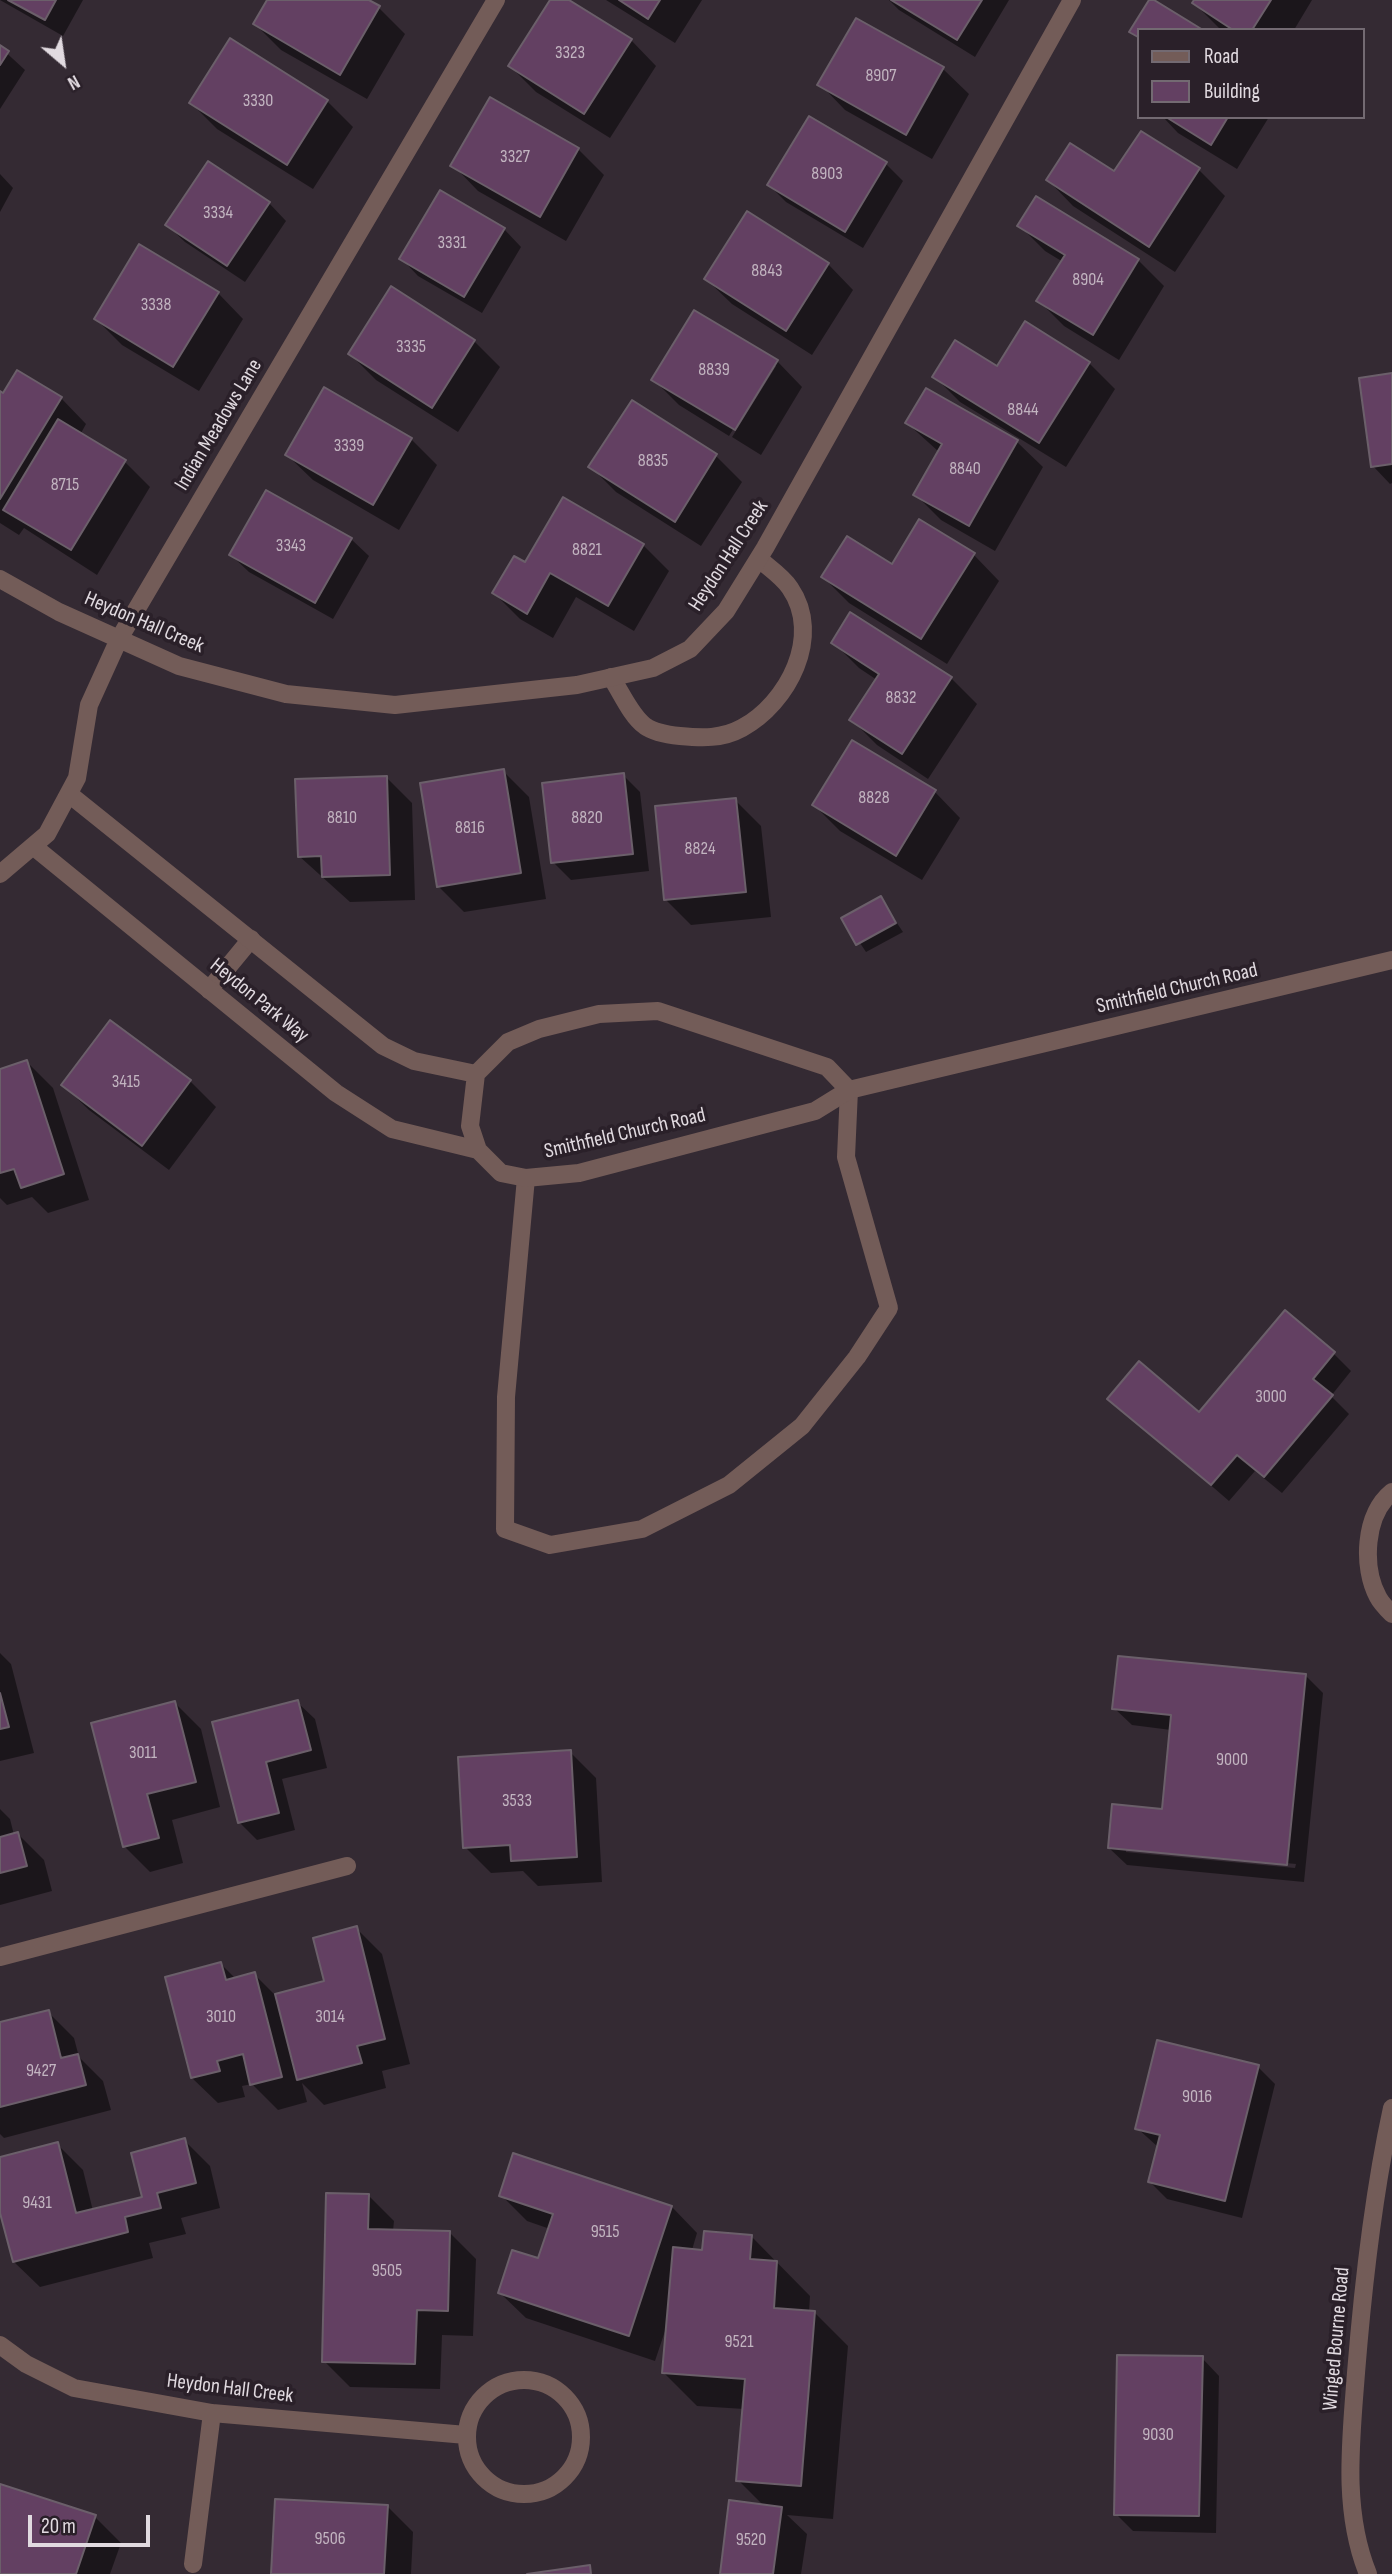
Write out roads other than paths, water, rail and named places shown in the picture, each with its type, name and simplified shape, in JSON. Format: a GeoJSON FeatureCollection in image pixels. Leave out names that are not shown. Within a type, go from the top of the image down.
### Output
{"type":"FeatureCollection","features":[{"type":"Feature","properties":{"kind":"street","name":"Indian Meadows Lane"},"geometry":{"type":"LineString","coordinates":[[0,874],[47,834],[77,778],[89,705],[119,639],[496,0]]}},
{"type":"Feature","properties":{"kind":"street","name":"Heydon Hall Creek"},"geometry":{"type":"LineString","coordinates":[[0,579],[59,612],[179,666],[286,694],[395,705],[577,685],[653,668],[690,649],[726,611],[759,559],[1072,0]]}},
{"type":"Feature","properties":{"kind":"street"},"geometry":{"type":"LineString","coordinates":[[611,677],[645,726],[669,734],[709,739],[742,728],[770,706],[794,675],[802,651],[801,616],[790,588],[759,559]]}},
{"type":"Feature","properties":{"kind":"street","name":"Heydon Park Way"},"geometry":{"type":"LineString","coordinates":[[69,794],[383,1046],[414,1061],[477,1074]]}},
{"type":"Feature","properties":{"kind":"street","name":"Heydon Park Way"},"geometry":{"type":"LineString","coordinates":[[33,846],[336,1093],[393,1129],[478,1150]]}},
{"type":"Feature","properties":{"kind":"street"},"geometry":{"type":"LineString","coordinates":[[209,990],[251,939]]}},
{"type":"Feature","properties":{"kind":"street","name":"Smithfield Church Road"},"geometry":{"type":"LineString","coordinates":[[478,1150],[501,1172],[526,1178],[579,1173],[815,1111],[849,1090],[1392,960]]}},
{"type":"Feature","properties":{"kind":"street"},"geometry":{"type":"LineString","coordinates":[[478,1150],[470,1126],[477,1074],[508,1042],[539,1029],[599,1014],[658,1011],[827,1067],[849,1090],[846,1157],[888,1308],[857,1357],[802,1426],[729,1485],[642,1529],[550,1545],[505,1530],[506,1397],[526,1178]]}},
{"type":"Feature","properties":{"kind":"street"},"geometry":{"type":"LineString","coordinates":[[1392,1492],[1370,1528],[1367,1563],[1378,1597],[1392,1614]]}},
{"type":"Feature","properties":{"kind":"street"},"geometry":{"type":"LineString","coordinates":[[0,1957],[347,1867]]}},
{"type":"Feature","properties":{"kind":"street","name":"Winged Bourne Road"},"geometry":{"type":"LineString","coordinates":[[1367,2574],[1360,2556],[1350,2499],[1351,2441],[1362,2293],[1392,2108]]}},
{"type":"Feature","properties":{"kind":"street","name":"Heydon Hall Creek"},"geometry":{"type":"LineString","coordinates":[[0,2345],[26,2364],[74,2388],[212,2413],[467,2435]]}},
{"type":"Feature","properties":{"kind":"street"},"geometry":{"type":"LineString","coordinates":[[527,2379],[549,2385],[567,2398],[579,2417],[582,2440],[576,2462],[563,2480],[543,2492],[521,2495],[499,2489],[481,2476],[469,2457],[467,2435],[471,2412],[485,2395],[505,2383],[527,2379]]}},
{"type":"Feature","properties":{"kind":"street"},"geometry":{"type":"LineString","coordinates":[[192,2564],[212,2413]]}}]}
